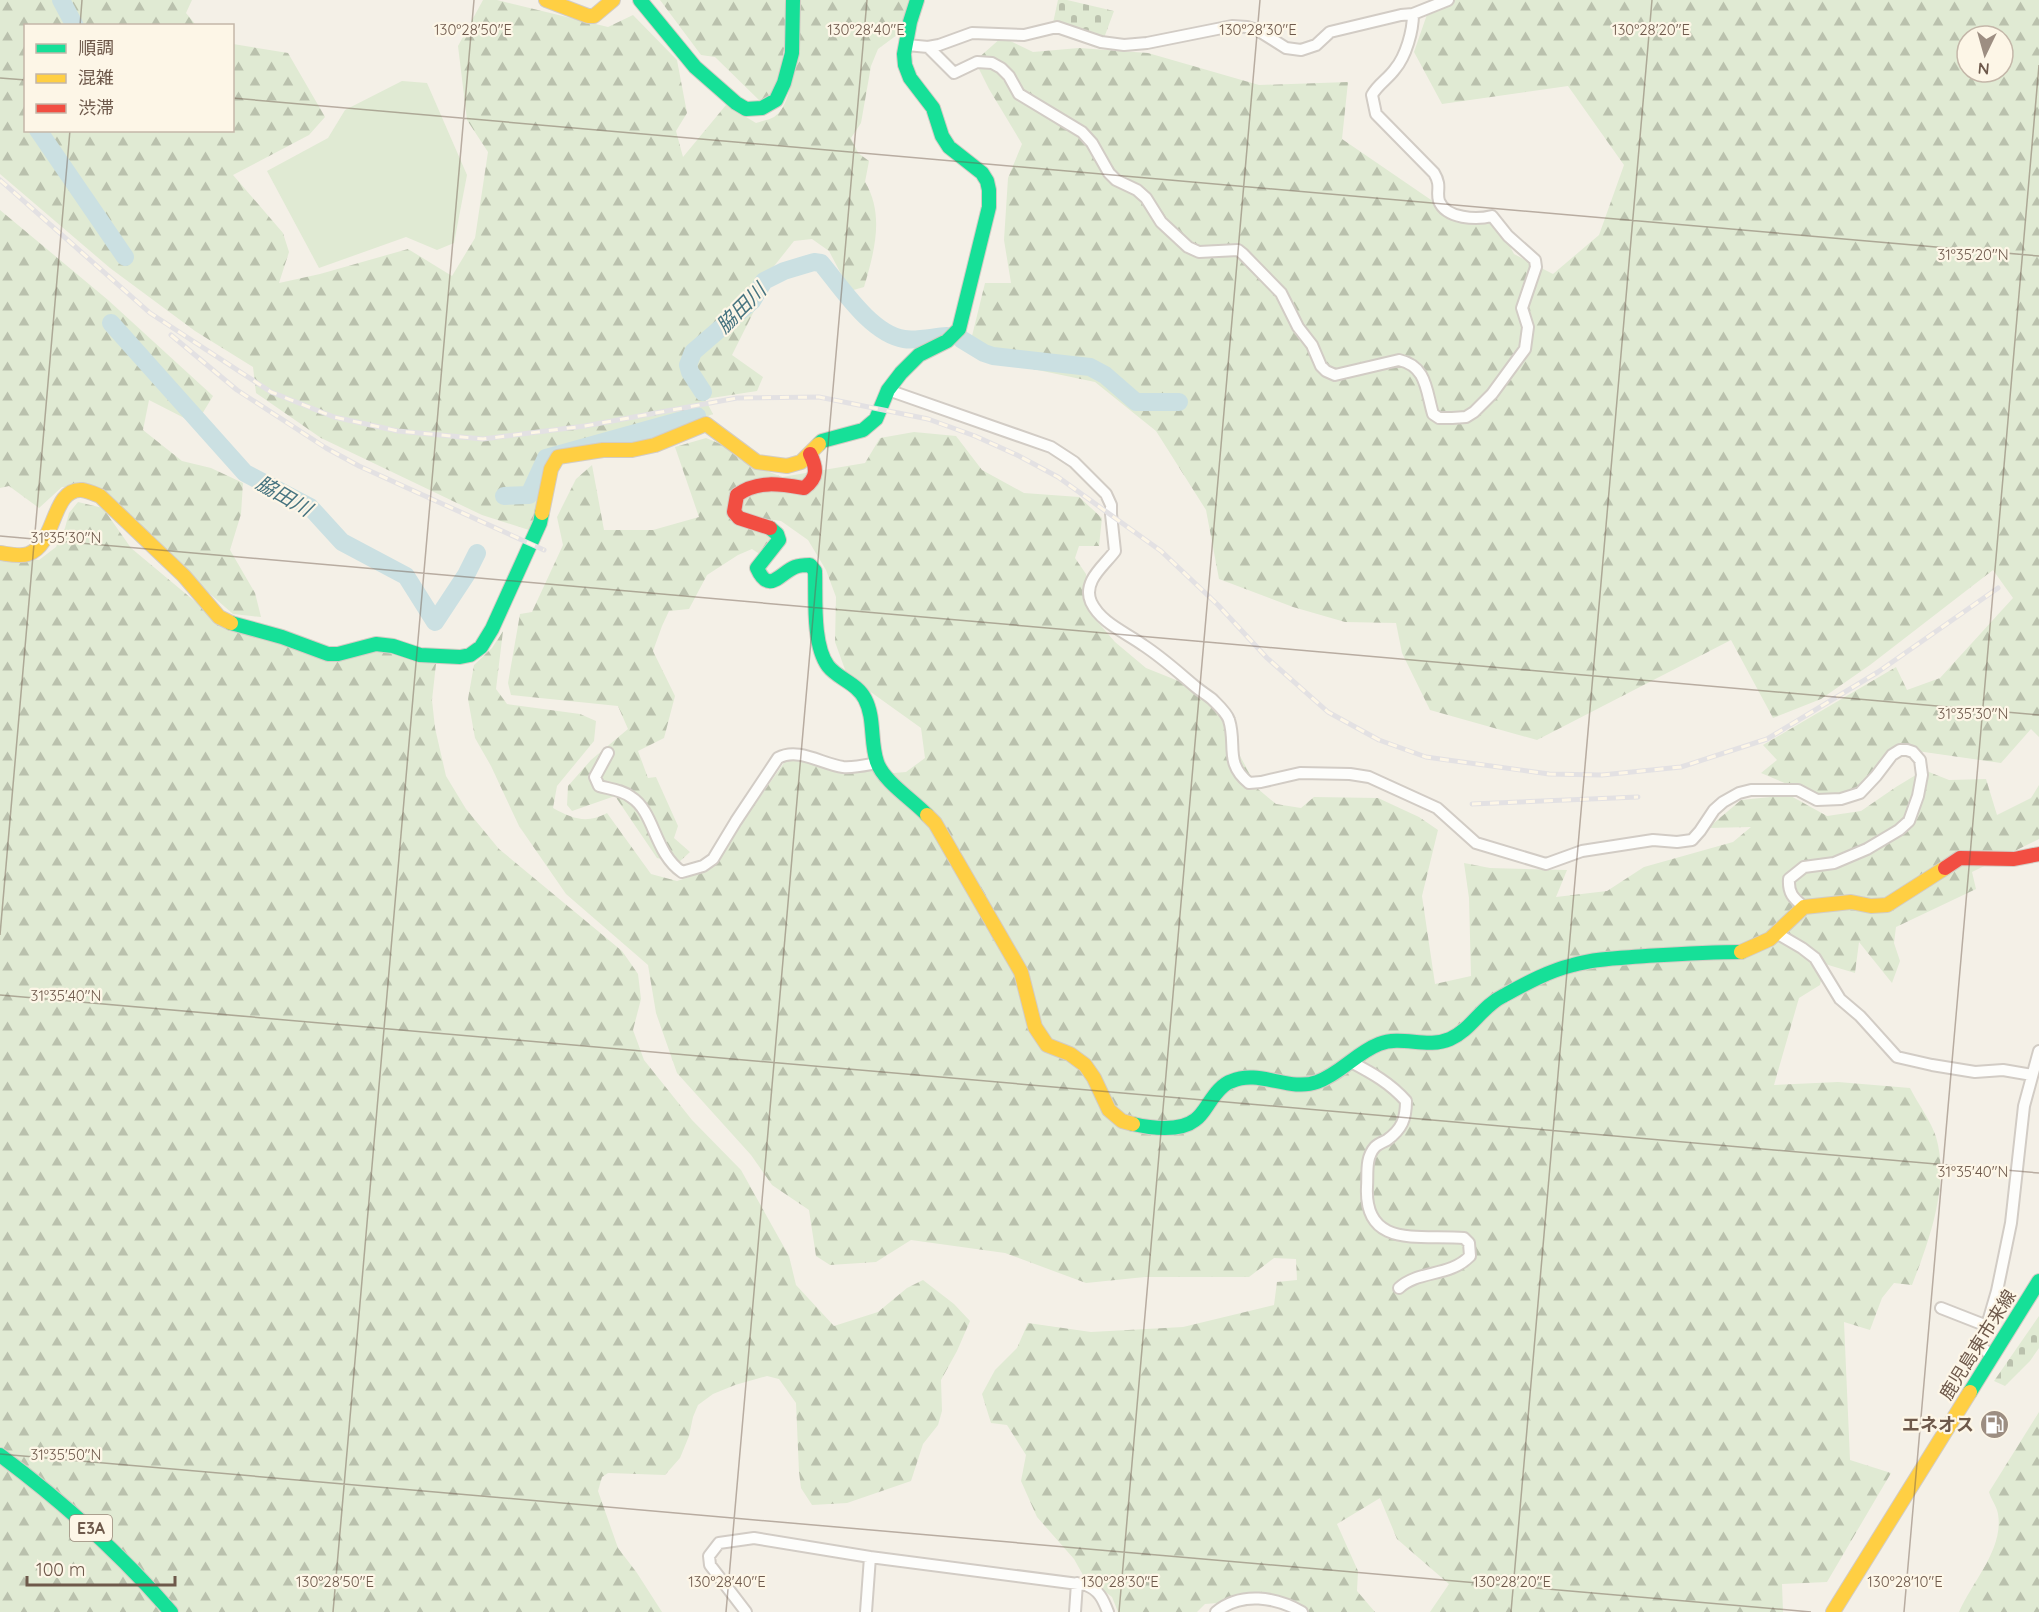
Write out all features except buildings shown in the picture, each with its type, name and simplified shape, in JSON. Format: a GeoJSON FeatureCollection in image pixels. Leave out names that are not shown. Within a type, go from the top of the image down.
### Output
{"type":"FeatureCollection","features":[{"type":"Feature","properties":{"kind":"main road"},"geometry":{"type":"LineString","coordinates":[[546,0],[588,16],[594,16],[613,0]]}},
{"type":"Feature","properties":{"kind":"main road"},"geometry":{"type":"LineString","coordinates":[[639,0],[695,67],[746,109],[762,108],[776,100],[784,83],[792,54],[793,0]]}},
{"type":"Feature","properties":{"kind":"main road"},"geometry":{"type":"LineString","coordinates":[[0,553],[29,554],[38,548],[46,538],[61,501],[69,492],[88,490],[100,496],[184,576],[219,617],[232,624],[282,637],[328,654],[338,654],[376,644],[393,646],[420,655],[460,657],[470,655],[481,647],[492,629],[540,523],[551,469],[558,457],[603,450],[632,450],[656,445],[706,424],[757,462],[787,465],[801,462],[822,441],[863,430],[876,419],[888,390],[901,373],[919,355],[947,341],[959,329],[989,207],[987,181],[971,163],[949,147],[942,136],[933,108],[910,78],[905,65],[914,6],[917,0]]}},
{"type":"Feature","properties":{"kind":"main road"},"geometry":{"type":"LineString","coordinates":[[810,454],[817,471],[811,484],[804,488],[774,484],[747,488],[737,495],[734,512],[739,518],[772,526],[778,532],[779,540],[775,547],[760,560],[757,568],[761,577],[772,582],[796,566],[810,565],[815,572],[818,636],[824,658],[829,667],[856,687],[865,698],[874,734],[877,763],[888,779],[935,823],[1021,972],[1035,1027],[1047,1045],[1063,1049],[1088,1068],[1100,1088],[1108,1111],[1129,1124],[1152,1127],[1189,1125],[1229,1082],[1239,1079],[1258,1079],[1298,1085],[1313,1083],[1333,1075],[1376,1045],[1387,1041],[1432,1043],[1449,1040],[1493,1001],[1560,968],[1582,962],[1615,958],[1742,952],[1762,945],[1778,934],[1804,907],[1851,902],[1871,906],[1887,905],[1960,858],[2014,859],[2039,854]]}},
{"type":"Feature","properties":{"kind":"main road","name":"鹿児島東市来線"},"geometry":{"type":"LineString","coordinates":[[1833,1612],[2039,1281]]}},
{"type":"Feature","properties":{"kind":"main road","name":"E3A"},"geometry":{"type":"LineString","coordinates":[[0,1455],[65,1505],[105,1540],[171,1612]]}},
{"type":"Feature","properties":{"kind":"street"},"geometry":{"type":"LineString","coordinates":[[907,45],[928,47],[972,33],[1024,35],[1057,27],[1101,42],[1124,45],[1147,43],[1232,26],[1259,31],[1286,48],[1301,50],[1316,45],[1330,32],[1413,14],[1448,0]]}},
{"type":"Feature","properties":{"kind":"street"},"geometry":{"type":"LineString","coordinates":[[928,47],[954,73],[977,62],[992,63],[1001,68],[1009,76],[1019,94],[1082,132],[1092,143],[1109,173],[1116,180],[1137,190],[1146,198],[1161,222],[1188,247],[1199,252],[1238,250],[1243,254],[1281,293],[1298,327],[1312,345],[1321,366],[1326,371],[1335,375],[1399,360],[1409,362],[1421,372],[1433,414],[1439,418],[1466,417],[1492,394],[1525,349],[1528,327],[1522,308],[1536,267],[1535,260],[1508,236],[1492,216],[1470,219],[1445,208],[1439,200],[1439,181],[1434,172],[1376,114],[1372,95],[1378,85],[1400,63],[1412,30],[1413,14]]}},
{"type":"Feature","properties":{"kind":"street"},"geometry":{"type":"LineString","coordinates":[[888,390],[1051,447],[1074,462],[1106,494],[1111,505],[1115,551],[1095,573],[1090,600],[1112,626],[1167,662],[1212,699],[1229,718],[1233,762],[1239,775],[1249,783],[1300,773],[1350,774],[1369,777],[1437,808],[1476,843],[1546,864],[1582,851],[1653,840],[1677,842],[1692,840],[1714,810],[1723,802],[1739,793],[1751,790],[1798,790],[1817,800],[1841,799],[1860,793],[1900,750],[1914,752],[1920,760],[1922,775],[1918,796],[1909,821],[1891,835],[1848,858],[1834,863],[1804,867],[1797,872],[1789,879],[1789,890],[1792,897],[1804,907]]}},
{"type":"Feature","properties":{"kind":"street"},"geometry":{"type":"LineString","coordinates":[[609,753],[595,777],[599,786],[630,795],[638,802],[666,858],[682,872],[703,866],[713,859],[778,758],[786,754],[795,754],[850,767],[877,763]]}},
{"type":"Feature","properties":{"kind":"street"},"geometry":{"type":"LineString","coordinates":[[1778,934],[1815,958],[1840,999],[1860,1016],[1898,1057],[1975,1072],[2003,1070],[2032,1075]]}},
{"type":"Feature","properties":{"kind":"street"},"geometry":{"type":"LineString","coordinates":[[1992,1357],[1981,1346],[2011,1223],[2024,1106],[2039,1051]]}},
{"type":"Feature","properties":{"kind":"street"},"geometry":{"type":"LineString","coordinates":[[1351,1062],[1378,1076],[1406,1101],[1406,1115],[1402,1126],[1375,1148],[1368,1159],[1366,1203],[1371,1218],[1381,1227],[1401,1236],[1464,1238],[1469,1243],[1470,1256],[1453,1269],[1406,1281],[1399,1288]]}},
{"type":"Feature","properties":{"kind":"street"},"geometry":{"type":"LineString","coordinates":[[1941,1308],[1987,1326]]}},
{"type":"Feature","properties":{"kind":"street"},"geometry":{"type":"LineString","coordinates":[[746,1612],[710,1565],[709,1557],[718,1543],[754,1538],[870,1557],[1077,1583],[1094,1588],[1103,1599],[1108,1612]]}},
{"type":"Feature","properties":{"kind":"street"},"geometry":{"type":"LineString","coordinates":[[866,1612],[870,1557]]}},
{"type":"Feature","properties":{"kind":"street"},"geometry":{"type":"LineString","coordinates":[[1075,1612],[1077,1583]]}},
{"type":"Feature","properties":{"kind":"street"},"geometry":{"type":"LineString","coordinates":[[1216,1612],[1224,1605],[1250,1599],[1267,1599],[1285,1603],[1302,1612]]}},
{"type":"Feature","properties":{"kind":"green space"},"geometry":{"type":"Polygon","coordinates":[[[0,0],[192,0],[186,13],[195,24],[24,24],[24,132],[234,132],[234,44],[288,53],[325,117],[309,135],[233,175],[283,233],[289,252],[279,283],[408,249],[452,276],[475,238],[488,152],[467,120],[458,46],[483,0],[497,0],[608,27],[633,15],[677,60],[687,113],[676,131],[683,157],[726,105],[756,123],[774,117],[782,109],[788,97],[795,63],[800,0],[912,0],[905,29],[878,49],[871,66],[861,123],[851,138],[858,153],[869,161],[865,182],[875,208],[876,234],[864,287],[850,291],[829,251],[812,239],[794,241],[771,270],[759,301],[732,355],[763,377],[757,391],[705,399],[713,414],[661,436],[561,456],[529,530],[482,515],[321,438],[256,393],[253,367],[195,331],[110,268],[0,174],[0,0]]]}},
{"type":"Feature","properties":{"kind":"green space"},"geometry":{"type":"Polygon","coordinates":[[[660,0],[788,0],[782,62],[773,98],[761,102],[715,57],[701,55],[660,0]]]}},
{"type":"Feature","properties":{"kind":"green space"},"geometry":{"type":"Polygon","coordinates":[[[1058,0],[1114,11],[1104,38],[1053,23],[1058,0]]]}},
{"type":"Feature","properties":{"kind":"green space"},"geometry":{"type":"Polygon","coordinates":[[[1432,0],[2039,0],[2039,737],[2031,729],[2001,763],[1903,749],[1866,784],[1823,799],[1761,773],[1777,760],[1763,745],[1896,667],[1907,690],[1940,678],[2013,598],[1993,570],[1870,665],[1821,699],[1773,718],[1731,640],[1537,740],[1430,710],[1402,653],[1396,623],[1345,622],[1293,607],[1219,579],[1206,510],[1156,431],[1095,382],[990,360],[972,336],[985,283],[1011,283],[1004,240],[1008,178],[1022,144],[975,61],[1002,37],[1033,52],[1079,48],[1148,53],[1259,85],[1348,82],[1342,139],[1437,204],[1499,226],[1514,254],[1553,274],[1599,235],[1624,165],[1568,86],[1442,104],[1414,52],[1432,0]]]}},
{"type":"Feature","properties":{"kind":"green space"},"geometry":{"type":"Polygon","coordinates":[[[402,81],[427,83],[467,175],[454,243],[437,250],[406,237],[319,268],[267,171],[328,138],[345,110],[402,81]]]}},
{"type":"Feature","properties":{"kind":"green space"},"geometry":{"type":"Polygon","coordinates":[[[0,210],[108,300],[213,396],[196,424],[149,400],[143,430],[182,461],[211,468],[243,483],[241,514],[230,550],[255,593],[261,617],[233,614],[90,489],[62,487],[39,508],[9,486],[0,488],[0,210]]]}},
{"type":"Feature","properties":{"kind":"green space"},"geometry":{"type":"Polygon","coordinates":[[[914,432],[956,436],[982,470],[1024,493],[1079,497],[1102,518],[1099,546],[1079,546],[1075,558],[1086,574],[1090,613],[1115,642],[1146,668],[1211,694],[1223,709],[1234,745],[1258,789],[1276,804],[1301,808],[1314,797],[1378,798],[1419,817],[1438,830],[1422,896],[1435,984],[1471,976],[1469,898],[1464,863],[1490,868],[1567,870],[1556,897],[1607,891],[1644,867],[1733,842],[1751,827],[1708,828],[1741,800],[1789,795],[1827,816],[1861,811],[1924,770],[1949,780],[1986,779],[1997,815],[2031,798],[2039,785],[2039,839],[1972,872],[1976,889],[1896,927],[1894,943],[1900,961],[1892,983],[1859,942],[1855,973],[1825,964],[1820,985],[1799,998],[1774,1085],[1838,1082],[1910,1088],[1934,1131],[1940,1155],[1941,1174],[1936,1212],[1912,1285],[1894,1283],[1882,1298],[1870,1330],[1844,1322],[1850,1460],[1891,1473],[1827,1582],[1782,1584],[1783,1612],[1430,1612],[1449,1584],[1397,1539],[1380,1498],[1337,1524],[1358,1571],[1357,1591],[1375,1612],[1289,1612],[1280,1607],[1259,1602],[1226,1602],[1205,1604],[1197,1612],[1118,1612],[1112,1597],[1083,1575],[1074,1559],[1037,1517],[1021,1481],[1026,1455],[1007,1425],[991,1423],[982,1394],[995,1370],[1017,1348],[1028,1323],[1091,1332],[1183,1327],[1274,1305],[1277,1282],[1297,1280],[1296,1259],[1274,1258],[1249,1277],[1145,1277],[1086,1283],[1005,1253],[911,1240],[876,1262],[830,1265],[816,1256],[809,1210],[772,1185],[751,1155],[677,1073],[656,1013],[648,965],[566,894],[519,826],[475,738],[468,699],[474,665],[492,648],[503,631],[496,689],[507,704],[580,714],[596,721],[594,741],[557,786],[553,808],[580,819],[593,818],[607,813],[651,874],[677,881],[704,872],[793,750],[894,773],[906,772],[925,758],[921,728],[847,675],[835,642],[836,597],[826,570],[808,540],[781,521],[759,518],[777,530],[767,559],[752,549],[738,555],[707,575],[689,609],[669,611],[653,651],[675,696],[664,738],[638,751],[648,778],[656,777],[678,826],[674,838],[690,852],[678,863],[657,858],[615,796],[572,811],[567,805],[568,786],[591,760],[628,729],[618,706],[511,695],[508,683],[520,614],[532,612],[563,545],[557,517],[576,479],[592,465],[604,530],[653,530],[699,517],[675,447],[706,438],[723,445],[742,461],[782,477],[865,463],[880,438],[914,432]]]}},
{"type":"Feature","properties":{"kind":"green space"},"geometry":{"type":"Polygon","coordinates":[[[78,502],[103,508],[131,548],[222,624],[308,653],[386,652],[413,661],[436,664],[432,700],[435,728],[446,776],[466,809],[499,849],[622,951],[638,974],[641,999],[633,1030],[644,1060],[692,1120],[741,1170],[789,1256],[796,1285],[834,1326],[878,1312],[907,1288],[923,1280],[954,1304],[970,1321],[941,1380],[942,1411],[938,1425],[923,1444],[911,1481],[847,1503],[812,1505],[801,1488],[796,1403],[779,1379],[767,1376],[713,1394],[698,1405],[680,1458],[665,1475],[608,1473],[602,1477],[598,1491],[618,1548],[662,1612],[0,1612],[0,557],[39,560],[56,547],[69,513],[78,502]]]}},
{"type":"Feature","properties":{"kind":"green space"},"geometry":{"type":"Polygon","coordinates":[[[2039,1316],[2039,1348],[2030,1361],[2005,1386],[1994,1381],[2039,1316]]]}},
{"type":"Feature","properties":{"kind":"green space"},"geometry":{"type":"Polygon","coordinates":[[[2039,1412],[2039,1612],[1959,1612],[1986,1565],[1996,1540],[1999,1527],[1998,1514],[1989,1492],[2039,1412]]]}},
{"type":"Feature","properties":{"kind":"waterway","name":"脇田川"},"geometry":{"type":"LineString","coordinates":[[61,0],[74,24]]}},
{"type":"Feature","properties":{"kind":"waterway","name":"脇田川"},"geometry":{"type":"LineString","coordinates":[[39,132],[125,257]]}},
{"type":"Feature","properties":{"kind":"waterway","name":"脇田川"},"geometry":{"type":"LineString","coordinates":[[703,392],[688,365],[693,352],[752,301],[764,281],[784,271],[814,262],[821,263],[858,308],[880,328],[892,335],[904,339],[947,336]]}},
{"type":"Feature","properties":{"kind":"waterway","name":"脇田川"},"geometry":{"type":"LineString","coordinates":[[111,323],[245,473],[310,507],[342,542],[406,576],[435,622],[466,575],[477,553]]}},
{"type":"Feature","properties":{"kind":"waterway","name":"脇田川"},"geometry":{"type":"LineString","coordinates":[[961,339],[993,356],[1090,367],[1105,375],[1136,402],[1179,402]]}},
{"type":"Feature","properties":{"kind":"waterway","name":"脇田川"},"geometry":{"type":"LineString","coordinates":[[504,496],[529,495],[546,458],[697,416]]}},
{"type":"Feature","properties":{"kind":"railway"},"geometry":{"type":"LineString","coordinates":[[0,180],[150,313],[271,392],[334,417],[398,431],[483,439],[585,426],[737,398],[819,397],[928,419],[975,436],[1058,477],[1161,551],[1218,605],[1267,658],[1328,712],[1379,740],[1426,757],[1549,774],[1602,775],[1681,767],[1767,739],[1878,672],[1998,588]]}},
{"type":"Feature","properties":{"kind":"railway"},"geometry":{"type":"LineString","coordinates":[[171,335],[237,390],[326,448],[359,466],[544,550]]}},
{"type":"Feature","properties":{"kind":"railway"},"geometry":{"type":"LineString","coordinates":[[1472,804],[1638,797]]}},
{"type":"Feature","properties":{"kind":"traffic: fast"},"geometry":{"type":"LineString","coordinates":[[640,0],[695,67],[746,109],[762,108],[776,100],[784,83],[792,53],[793,0]]}},
{"type":"Feature","properties":{"kind":"traffic: fast"},"geometry":{"type":"LineString","coordinates":[[819,444],[822,441],[863,430],[876,419],[888,390],[901,373],[919,355],[947,341],[959,329],[989,207],[987,181],[982,173],[949,147],[942,136],[933,108],[910,78],[905,65],[904,54],[917,0]]}},
{"type":"Feature","properties":{"kind":"traffic: fast"},"geometry":{"type":"LineString","coordinates":[[231,623],[282,637],[328,654],[338,654],[376,644],[393,646],[420,655],[460,657],[470,655],[481,647],[492,629],[540,523],[542,513]]}},
{"type":"Feature","properties":{"kind":"traffic: fast"},"geometry":{"type":"LineString","coordinates":[[770,528],[777,534],[779,540],[757,568],[761,576],[766,580],[775,580],[799,566],[810,565],[815,571],[817,633],[823,657],[828,666],[857,689],[865,699],[880,769],[927,815]]}},
{"type":"Feature","properties":{"kind":"traffic: fast"},"geometry":{"type":"LineString","coordinates":[[1133,1124],[1165,1128],[1189,1124],[1201,1114],[1222,1087],[1228,1082],[1242,1078],[1296,1084],[1317,1082],[1379,1044],[1397,1041],[1432,1043],[1450,1039],[1464,1030],[1496,1000],[1537,978],[1564,968],[1610,959],[1741,952]]}},
{"type":"Feature","properties":{"kind":"traffic: fast"},"geometry":{"type":"LineString","coordinates":[[1970,1392],[2039,1281]]}},
{"type":"Feature","properties":{"kind":"traffic: fast"},"geometry":{"type":"LineString","coordinates":[[0,1455],[90,1529],[132,1569],[171,1612]]}},
{"type":"Feature","properties":{"kind":"traffic: slow"},"geometry":{"type":"LineString","coordinates":[[546,0],[588,16],[594,16],[613,0]]}},
{"type":"Feature","properties":{"kind":"traffic: slow"},"geometry":{"type":"LineString","coordinates":[[542,513],[551,469],[558,457],[603,450],[632,450],[655,445],[706,424],[757,462],[787,466],[801,462],[819,444]]}},
{"type":"Feature","properties":{"kind":"traffic: slow"},"geometry":{"type":"LineString","coordinates":[[0,553],[25,555],[37,548],[44,540],[65,498],[72,492],[87,491],[100,496],[184,576],[219,617],[231,623]]}},
{"type":"Feature","properties":{"kind":"traffic: slow"},"geometry":{"type":"LineString","coordinates":[[927,815],[935,823],[1021,972],[1035,1027],[1047,1045],[1070,1054],[1085,1065],[1094,1078],[1109,1110],[1122,1121],[1133,1124]]}},
{"type":"Feature","properties":{"kind":"traffic: slow"},"geometry":{"type":"LineString","coordinates":[[1741,952],[1770,939],[1804,907],[1851,902],[1871,906],[1887,905],[1945,868]]}},
{"type":"Feature","properties":{"kind":"traffic: slow"},"geometry":{"type":"LineString","coordinates":[[1833,1612],[1970,1392]]}},
{"type":"Feature","properties":{"kind":"traffic: jam"},"geometry":{"type":"LineString","coordinates":[[770,528],[739,518],[734,512],[737,495],[761,485],[804,488],[812,480],[815,472],[810,454]]}},
{"type":"Feature","properties":{"kind":"traffic: jam"},"geometry":{"type":"LineString","coordinates":[[1945,868],[1960,858],[2014,859],[2039,854]]}},
{"type":"Feature","properties":{"kind":"place","name":"エネオス"},"geometry":{"type":"Point","coordinates":[1995,1425]}}]}
